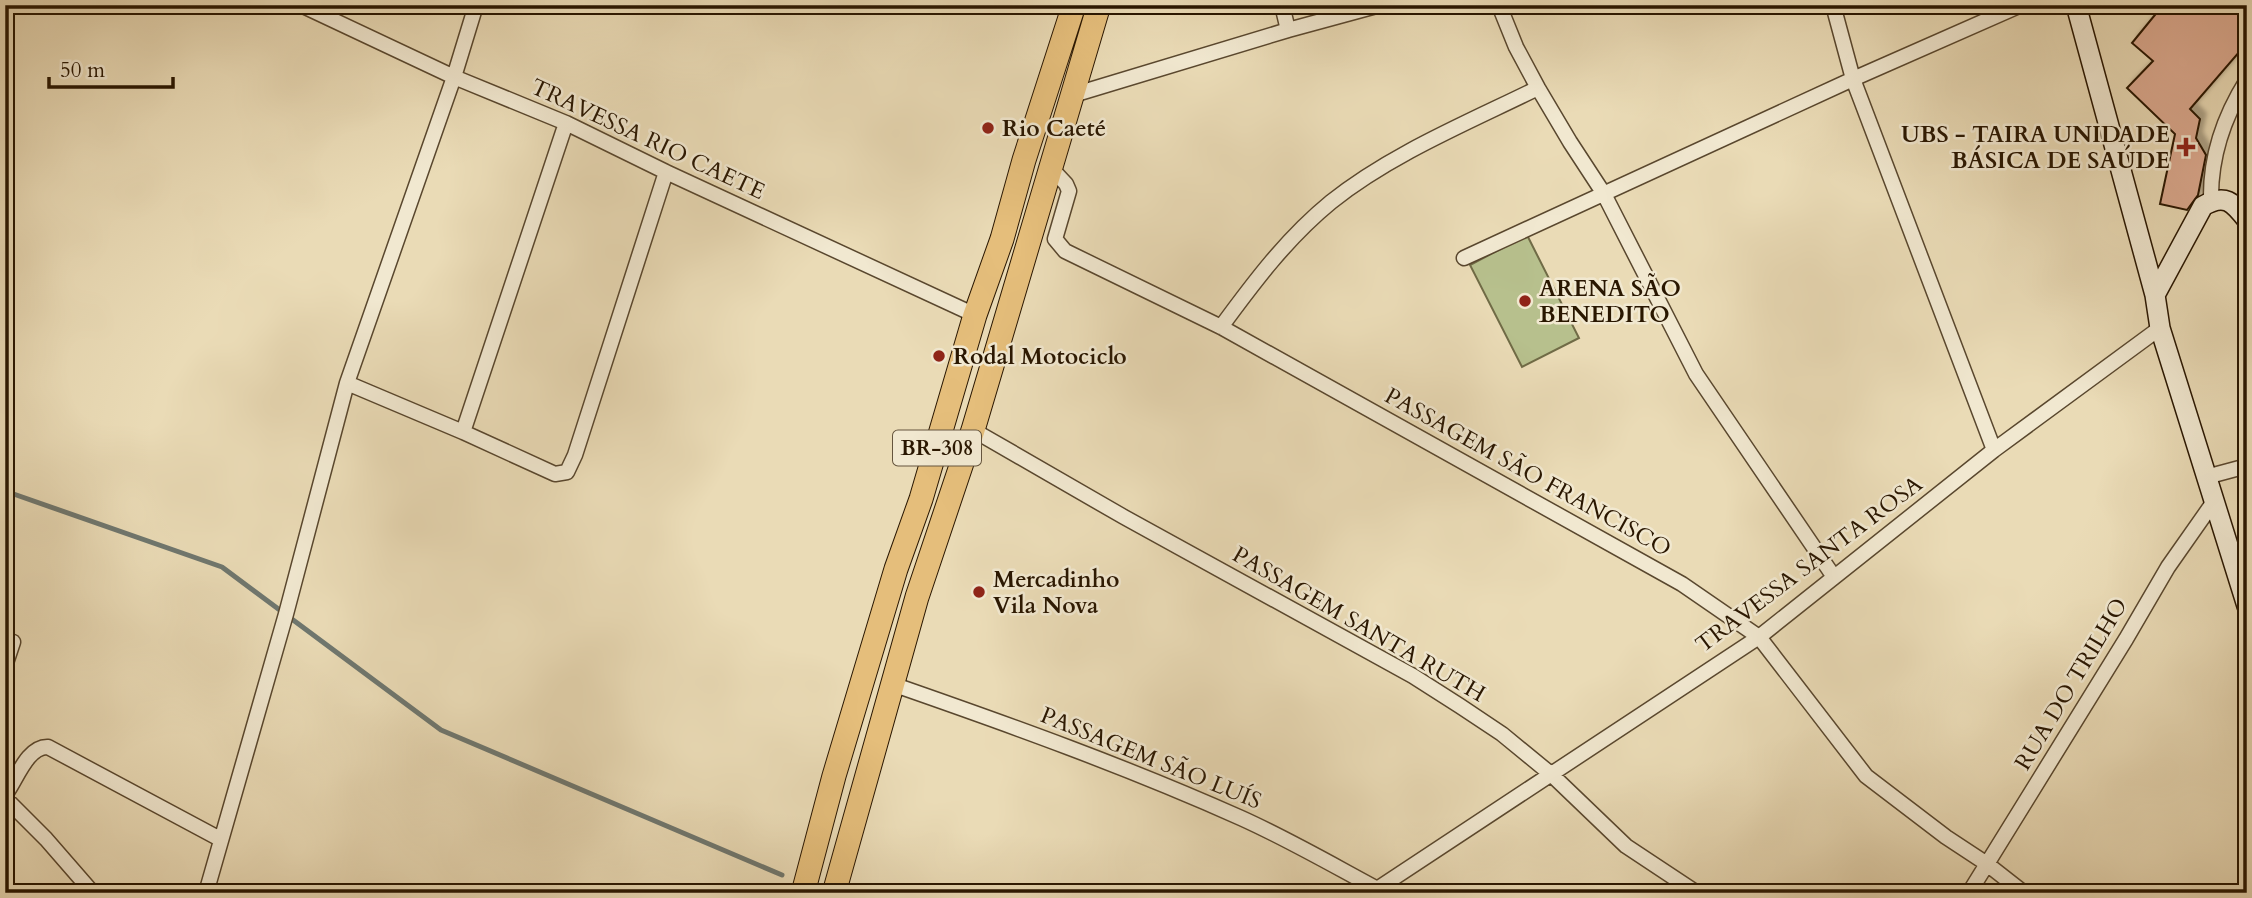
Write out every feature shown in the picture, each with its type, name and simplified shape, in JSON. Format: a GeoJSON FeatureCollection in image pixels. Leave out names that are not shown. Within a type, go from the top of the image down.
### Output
{"type":"FeatureCollection","features":[{"type":"Feature","properties":{"kind":"main road","name":"BR-308"},"geometry":{"type":"LineString","coordinates":[[803,893],[896,569],[921,499],[975,315],[1002,239],[1024,160],[1074,5]]}},
{"type":"Feature","properties":{"kind":"main road","name":"BR-308"},"geometry":{"type":"LineString","coordinates":[[834,893],[917,597],[973,430],[1099,5]]}},
{"type":"Feature","properties":{"kind":"street","name":"TRAVESSA RIO CAETE"},"geometry":{"type":"LineString","coordinates":[[301,5],[326,11],[454,77],[566,124],[975,315]]}},
{"type":"Feature","properties":{"kind":"street"},"geometry":{"type":"LineString","coordinates":[[206,893],[286,614],[347,383],[454,77],[476,5]]}},
{"type":"Feature","properties":{"kind":"street"},"geometry":{"type":"LineString","coordinates":[[1282,5],[1288,30]]}},
{"type":"Feature","properties":{"kind":"street"},"geometry":{"type":"LineString","coordinates":[[1073,94],[1380,5]]}},
{"type":"Feature","properties":{"kind":"street"},"geometry":{"type":"LineString","coordinates":[[1499,5],[1516,47],[1570,142],[1604,194],[1696,374],[1834,577]]}},
{"type":"Feature","properties":{"kind":"street"},"geometry":{"type":"LineString","coordinates":[[1833,5],[1853,79],[1994,450]]}},
{"type":"Feature","properties":{"kind":"street"},"geometry":{"type":"LineString","coordinates":[[1464,258],[1853,79],[2021,5]]}},
{"type":"Feature","properties":{"kind":"street"},"geometry":{"type":"LineString","coordinates":[[2076,5],[2155,295],[2160,328],[2247,606]]}},
{"type":"Feature","properties":{"kind":"street"},"geometry":{"type":"LineString","coordinates":[[2211,201],[2210,178],[2221,129],[2247,80]]}},
{"type":"Feature","properties":{"kind":"street"},"geometry":{"type":"LineString","coordinates":[[1221,327],[1277,254],[1332,201],[1389,162],[1538,88]]}},
{"type":"Feature","properties":{"kind":"street"},"geometry":{"type":"LineString","coordinates":[[463,432],[566,124]]}},
{"type":"Feature","properties":{"kind":"street","name":"PASSAGEM SÃO FRANCISCO"},"geometry":{"type":"LineString","coordinates":[[1051,168],[1069,191],[1055,239],[1065,251],[1221,327],[1682,584],[1759,637],[1866,776],[2024,893]]}},
{"type":"Feature","properties":{"kind":"street"},"geometry":{"type":"LineString","coordinates":[[347,383],[555,474],[567,471],[666,172]]}},
{"type":"Feature","properties":{"kind":"street"},"geometry":{"type":"LineString","coordinates":[[2155,295],[2203,206],[2211,201],[2228,200],[2236,205],[2247,220]]}},
{"type":"Feature","properties":{"kind":"street","name":"TRAVESSA SANTA ROSA"},"geometry":{"type":"LineString","coordinates":[[1378,891],[1759,637],[1994,450],[2160,328]]}},
{"type":"Feature","properties":{"kind":"street","name":"PASSAGEM SANTA RUTH"},"geometry":{"type":"LineString","coordinates":[[973,430],[1124,517],[1413,676],[1502,734],[1552,775],[1626,846],[1697,893]]}},
{"type":"Feature","properties":{"kind":"street"},"geometry":{"type":"LineString","coordinates":[[2206,477],[2247,466]]}},
{"type":"Feature","properties":{"kind":"street","name":"RUA DO TRILHO"},"geometry":{"type":"LineString","coordinates":[[1969,893],[2168,567],[2215,500]]}},
{"type":"Feature","properties":{"kind":"street"},"geometry":{"type":"LineString","coordinates":[[5,666],[13,642]]}},
{"type":"Feature","properties":{"kind":"street","name":"PASSAGEM SÃO LUÍS"},"geometry":{"type":"LineString","coordinates":[[892,684],[1023,729],[1165,785],[1322,858],[1378,891]]}},
{"type":"Feature","properties":{"kind":"street"},"geometry":{"type":"LineString","coordinates":[[93,893],[46,839],[5,798],[33,752],[39,747],[48,747],[220,839]]}},
{"type":"Feature","properties":{"kind":"green space","name":"ARENA SÃO BENEDITO"},"geometry":{"type":"Polygon","coordinates":[[[1527,235],[1579,338],[1522,367],[1470,265],[1527,235]]]}},
{"type":"Feature","properties":{"kind":"building"},"geometry":{"type":"Polygon","coordinates":[[[2163,5],[2247,5],[2247,43],[2190,109],[2200,119],[2196,138],[2206,155],[2198,195],[2187,210],[2160,204],[2175,134],[2127,88],[2153,61],[2132,43],[2163,5]]]}},
{"type":"Feature","properties":{"kind":"waterway"},"geometry":{"type":"LineString","coordinates":[[5,491],[222,567],[441,730],[782,875]]}},
{"type":"Feature","properties":{"kind":"place","name":"Rio Caeté"},"geometry":{"type":"Point","coordinates":[988,128]}},
{"type":"Feature","properties":{"kind":"place","name":"UBS - TAIRA UNIDADE BÁSICA DE SAÚDE"},"geometry":{"type":"Point","coordinates":[2186,147]}},
{"type":"Feature","properties":{"kind":"place","name":"ARENA SÃO BENEDITO"},"geometry":{"type":"Point","coordinates":[1525,301]}},
{"type":"Feature","properties":{"kind":"place","name":"Rodal Motociclo"},"geometry":{"type":"Point","coordinates":[939,356]}},
{"type":"Feature","properties":{"kind":"place","name":"Mercadinho Vila Nova"},"geometry":{"type":"Point","coordinates":[979,592]}}]}
